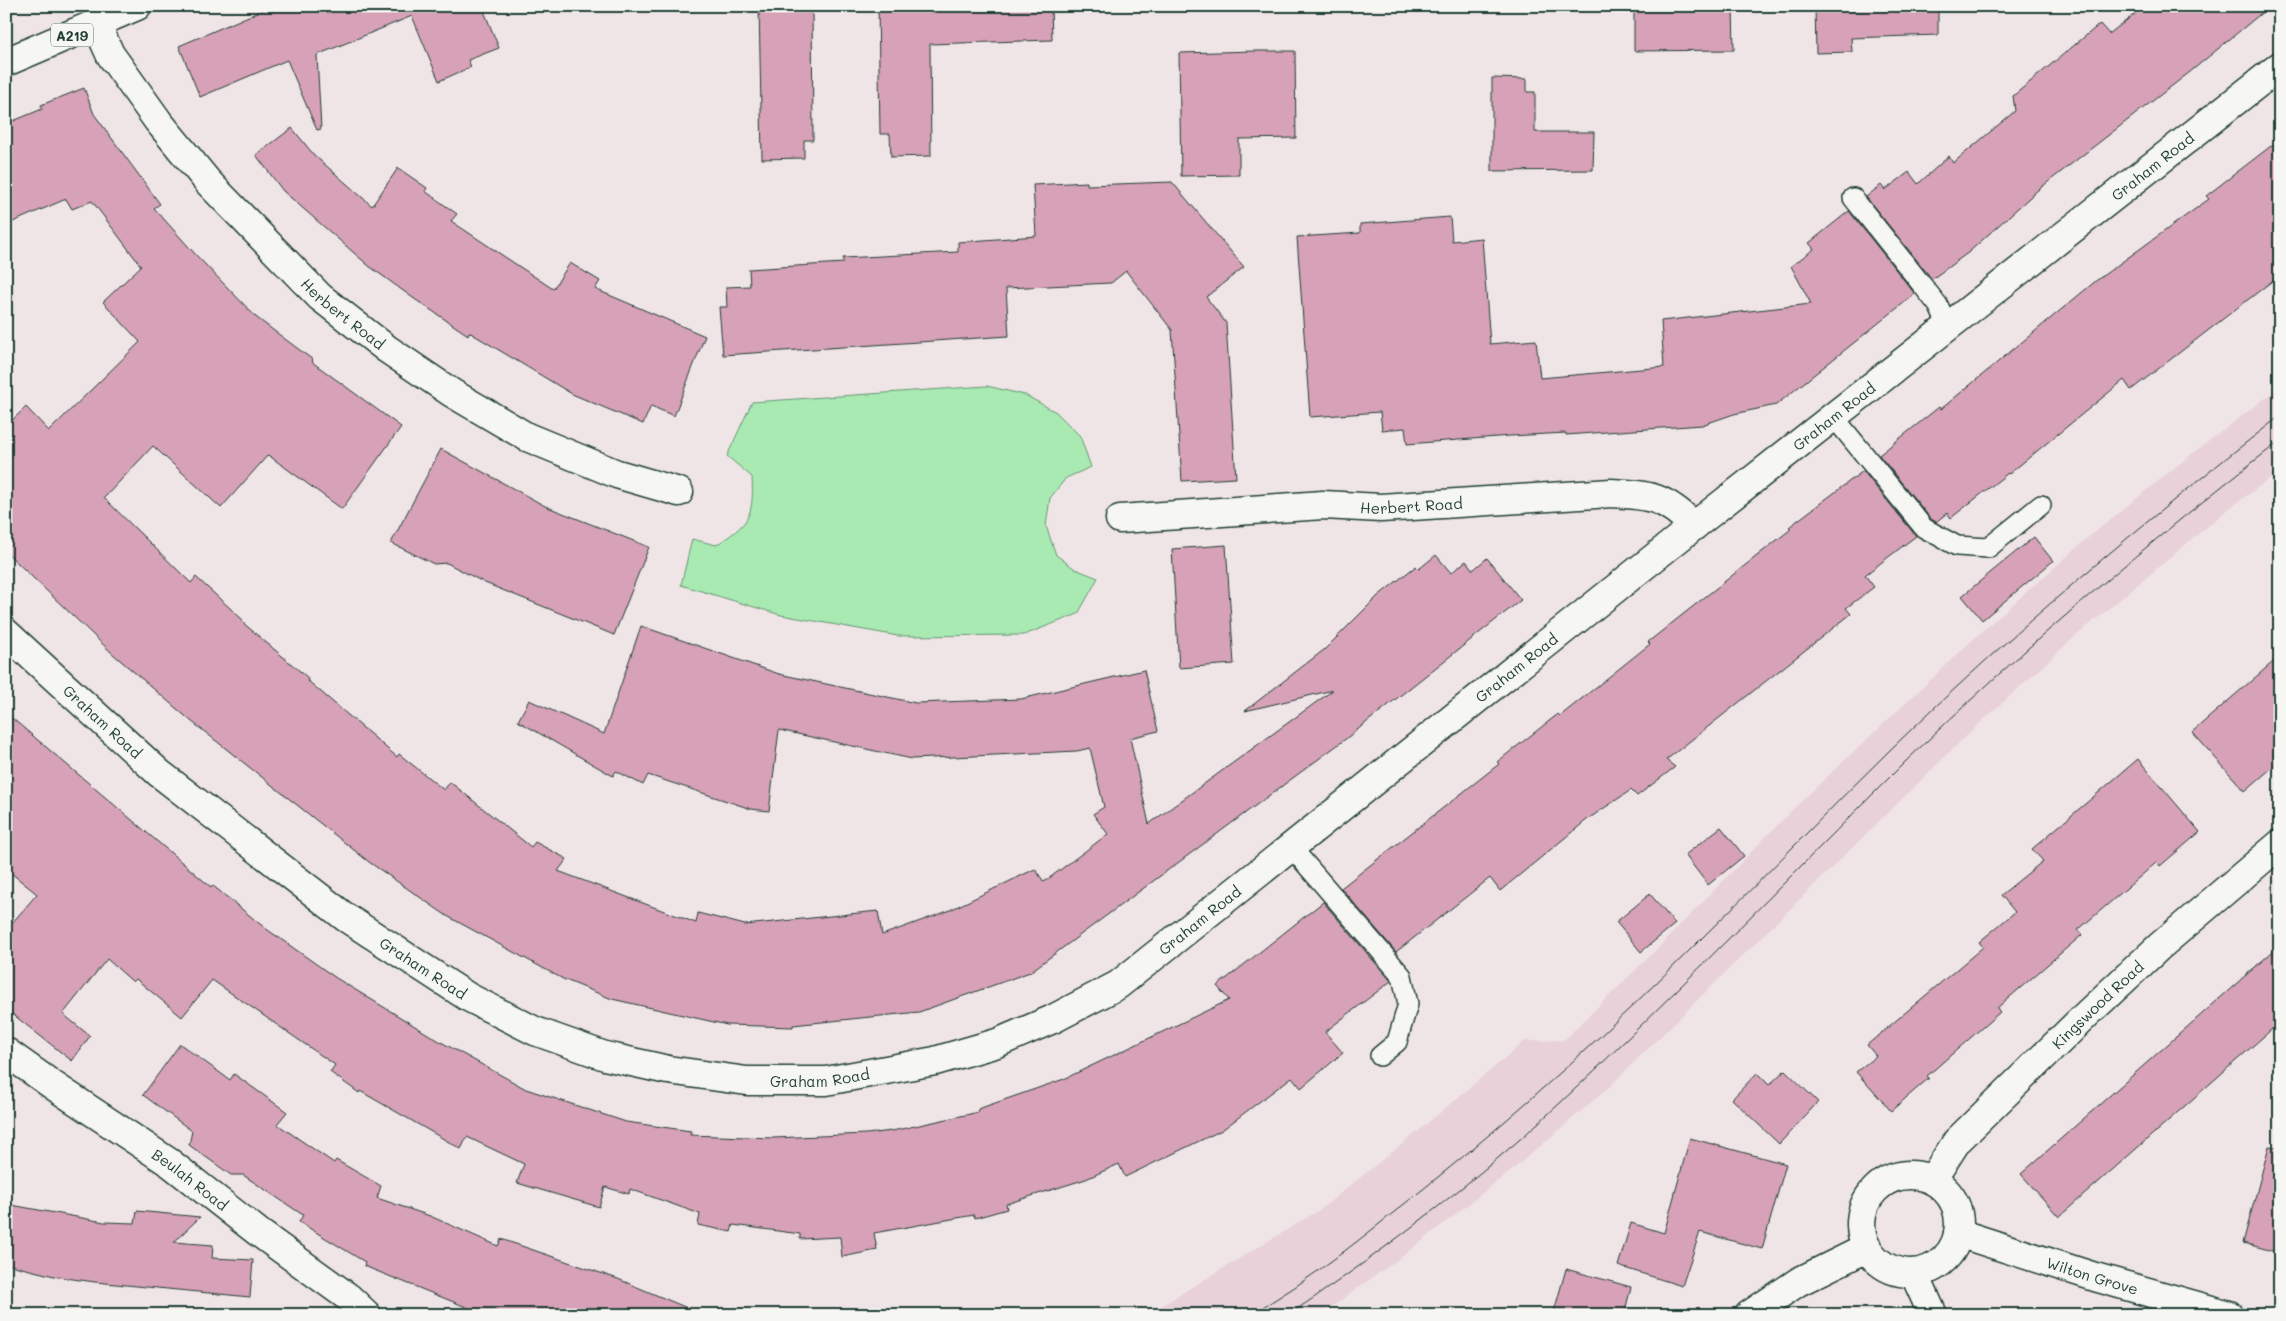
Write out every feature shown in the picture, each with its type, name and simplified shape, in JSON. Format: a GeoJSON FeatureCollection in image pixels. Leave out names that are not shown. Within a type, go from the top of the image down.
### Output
{"type":"FeatureCollection","features":[{"type":"Feature","properties":{"kind":"street","name":"A219"},"geometry":{"type":"LineString","coordinates":[[6,62],[97,25],[137,6]]}},
{"type":"Feature","properties":{"kind":"street","name":"Herbert Road"},"geometry":{"type":"LineString","coordinates":[[97,25],[110,54],[158,121],[208,182],[320,297],[387,349],[452,393],[527,437],[617,474],[679,492]]}},
{"type":"Feature","properties":{"kind":"street","name":"Graham Road"},"geometry":{"type":"LineString","coordinates":[[6,633],[159,773],[345,917],[468,997],[535,1031],[605,1056],[668,1070],[747,1081],[826,1081],[936,1062],[997,1043],[1053,1019],[1118,984],[1833,416],[2280,66]]}},
{"type":"Feature","properties":{"kind":"street","name":"Herbert Road"},"geometry":{"type":"LineString","coordinates":[[1120,518],[1323,505],[1381,508],[1611,493],[1646,495],[1676,508],[1694,526]]}},
{"type":"Feature","properties":{"kind":"street","name":"Kingswood Road"},"geometry":{"type":"LineString","coordinates":[[1932,1180],[1957,1141],[2088,1013],[2160,946],[2280,844]]}},
{"type":"Feature","properties":{"kind":"street","name":"Beulah Road"},"geometry":{"type":"LineString","coordinates":[[6,1052],[170,1163],[258,1232],[348,1297],[367,1315]]}},
{"type":"Feature","properties":{"kind":"street"},"geometry":{"type":"LineString","coordinates":[[1911,1174],[1932,1180],[1948,1193],[1957,1212],[1958,1233],[1950,1252],[1934,1266],[1914,1273],[1896,1271],[1887,1267],[1879,1262],[1867,1248],[1861,1229],[1862,1210],[1872,1192],[1889,1178],[1911,1174]]}},
{"type":"Feature","properties":{"kind":"street","name":"Wilton Grove"},"geometry":{"type":"LineString","coordinates":[[1958,1233],[2095,1277],[2229,1315]]}},
{"type":"Feature","properties":{"kind":"street"},"geometry":{"type":"LineString","coordinates":[[1749,1315],[1798,1282],[1867,1248]]}},
{"type":"Feature","properties":{"kind":"street"},"geometry":{"type":"LineString","coordinates":[[1914,1273],[1933,1315]]}},
{"type":"Feature","properties":{"kind":"lane"},"geometry":{"type":"LineString","coordinates":[[1853,198],[1938,305],[1948,326]]}},
{"type":"Feature","properties":{"kind":"lane"},"geometry":{"type":"LineString","coordinates":[[1833,416],[1924,528],[1957,546],[1988,548],[2041,505]]}},
{"type":"Feature","properties":{"kind":"lane"},"geometry":{"type":"LineString","coordinates":[[1291,847],[1402,976],[1408,1004],[1397,1042],[1380,1056]]}},
{"type":"Feature","properties":{"kind":"shaded area"},"geometry":{"type":"Polygon","coordinates":[[[2280,387],[2280,471],[2226,511],[2070,641],[1964,738],[1606,1090],[1512,1170],[1404,1255],[1320,1315],[1146,1315],[1321,1209],[1417,1132],[1525,1041],[1564,1040],[1657,949],[1792,810],[1980,633],[2091,535],[2198,449],[2280,387]]]}},
{"type":"Feature","properties":{"kind":"green space"},"geometry":{"type":"Polygon","coordinates":[[[987,386],[1025,395],[1056,412],[1080,436],[1091,467],[1066,478],[1050,498],[1046,526],[1056,555],[1075,569],[1098,578],[1078,614],[1024,635],[898,636],[781,615],[681,585],[692,539],[716,545],[742,525],[750,511],[752,477],[727,456],[752,402],[987,386]]]}},
{"type":"Feature","properties":{"kind":"building"},"geometry":{"type":"Polygon","coordinates":[[[272,6],[482,6],[499,48],[468,60],[471,67],[439,81],[412,16],[317,55],[321,129],[317,130],[287,60],[200,97],[179,46],[272,6]]]}},
{"type":"Feature","properties":{"kind":"building"},"geometry":{"type":"Polygon","coordinates":[[[759,6],[812,6],[813,140],[804,140],[804,158],[762,159],[759,6]]]}},
{"type":"Feature","properties":{"kind":"building"},"geometry":{"type":"Polygon","coordinates":[[[878,6],[1051,6],[1052,40],[930,44],[931,156],[891,157],[890,134],[880,134],[878,6]]]}},
{"type":"Feature","properties":{"kind":"building"},"geometry":{"type":"Polygon","coordinates":[[[1634,6],[1733,6],[1734,50],[1634,51],[1634,6]]]}},
{"type":"Feature","properties":{"kind":"building"},"geometry":{"type":"Polygon","coordinates":[[[1815,6],[1938,6],[1938,35],[1851,38],[1852,52],[1816,53],[1815,6]]]}},
{"type":"Feature","properties":{"kind":"building"},"geometry":{"type":"Polygon","coordinates":[[[2145,6],[2270,6],[2190,72],[2039,189],[1969,252],[1932,279],[1866,197],[1881,185],[1885,190],[1909,172],[1918,184],[1949,156],[1953,163],[2015,111],[2013,96],[2100,24],[2109,34],[2145,6]]]}},
{"type":"Feature","properties":{"kind":"building"},"geometry":{"type":"Polygon","coordinates":[[[1295,51],[1296,138],[1239,139],[1239,175],[1181,176],[1179,53],[1295,51]]]}},
{"type":"Feature","properties":{"kind":"building"},"geometry":{"type":"Polygon","coordinates":[[[1492,78],[1527,79],[1527,92],[1535,92],[1535,132],[1594,132],[1593,170],[1492,171],[1492,78]]]}},
{"type":"Feature","properties":{"kind":"building"},"geometry":{"type":"Polygon","coordinates":[[[84,88],[94,114],[160,204],[154,208],[196,255],[257,318],[313,360],[312,362],[401,427],[342,509],[268,455],[221,508],[153,446],[104,498],[191,583],[196,577],[243,620],[242,622],[397,757],[399,754],[444,790],[450,782],[531,847],[535,842],[567,859],[558,871],[696,923],[698,913],[745,925],[878,911],[882,935],[948,911],[1035,869],[1044,882],[1108,834],[1093,814],[1104,807],[1090,748],[1077,751],[912,759],[779,730],[769,811],[751,809],[648,775],[643,785],[616,771],[613,776],[518,721],[529,700],[604,734],[641,626],[779,674],[916,703],[1021,699],[1144,670],[1158,731],[1130,738],[1149,824],[1333,690],[1245,711],[1325,649],[1378,596],[1416,566],[1419,569],[1436,555],[1451,573],[1466,561],[1473,570],[1487,558],[1521,600],[1343,741],[1030,972],[919,1012],[793,1025],[793,1027],[727,1025],[612,999],[563,979],[447,916],[369,862],[191,721],[113,654],[6,552],[6,426],[26,407],[49,431],[140,342],[103,302],[141,266],[92,201],[72,209],[66,199],[6,225],[6,124],[42,109],[41,105],[84,88]]]}},
{"type":"Feature","properties":{"kind":"building"},"geometry":{"type":"Polygon","coordinates":[[[292,128],[314,155],[372,206],[398,168],[427,188],[425,191],[457,214],[451,221],[553,289],[570,263],[600,281],[595,289],[705,336],[674,416],[651,406],[643,424],[572,394],[469,332],[468,335],[369,266],[283,191],[256,155],[292,128]]]}},
{"type":"Feature","properties":{"kind":"building"},"geometry":{"type":"Polygon","coordinates":[[[2280,139],[2280,275],[2131,390],[2124,380],[2009,474],[1951,518],[1947,513],[1936,522],[1931,519],[1879,455],[1939,407],[1941,409],[2097,280],[2209,199],[2206,196],[2280,139]]]}},
{"type":"Feature","properties":{"kind":"building"},"geometry":{"type":"Polygon","coordinates":[[[1087,182],[1087,185],[1172,182],[1244,267],[1206,297],[1226,323],[1236,478],[1182,481],[1172,330],[1126,271],[1111,283],[1006,288],[1009,336],[723,355],[719,307],[727,307],[726,287],[750,286],[749,269],[843,263],[843,258],[958,252],[958,242],[1036,236],[1033,185],[1087,182]]]}},
{"type":"Feature","properties":{"kind":"building"},"geometry":{"type":"Polygon","coordinates":[[[1849,211],[1915,294],[1776,405],[1734,414],[1702,425],[1407,444],[1405,428],[1382,430],[1380,412],[1310,417],[1297,237],[1360,233],[1360,224],[1450,217],[1452,241],[1482,238],[1490,344],[1536,340],[1540,378],[1664,367],[1661,321],[1811,304],[1791,266],[1814,249],[1809,243],[1849,211]]]}},
{"type":"Feature","properties":{"kind":"building"},"geometry":{"type":"Polygon","coordinates":[[[441,449],[545,506],[649,547],[614,635],[485,583],[447,563],[434,564],[391,543],[441,449]]]}},
{"type":"Feature","properties":{"kind":"building"},"geometry":{"type":"Polygon","coordinates":[[[1863,471],[1916,536],[1865,575],[1874,587],[1846,608],[1851,614],[1666,760],[1675,767],[1637,796],[1631,790],[1588,819],[1500,891],[1490,878],[1396,952],[1341,888],[1499,764],[1497,762],[1558,714],[1560,716],[1650,644],[1648,642],[1791,529],[1789,527],[1863,471]]]}},
{"type":"Feature","properties":{"kind":"building"},"geometry":{"type":"Polygon","coordinates":[[[2034,537],[2053,561],[1982,620],[1962,596],[2034,537]]]}},
{"type":"Feature","properties":{"kind":"building"},"geometry":{"type":"Polygon","coordinates":[[[1226,545],[1234,664],[1179,668],[1172,549],[1226,545]]]}},
{"type":"Feature","properties":{"kind":"building"},"geometry":{"type":"Polygon","coordinates":[[[2280,656],[2280,761],[2245,791],[2192,732],[2280,656]]]}},
{"type":"Feature","properties":{"kind":"building"},"geometry":{"type":"Polygon","coordinates":[[[6,713],[211,887],[212,885],[265,928],[336,978],[441,1042],[526,1089],[626,1122],[691,1131],[690,1135],[773,1138],[866,1134],[892,1131],[979,1112],[978,1109],[1064,1079],[1229,1000],[1217,986],[1323,902],[1391,981],[1325,1032],[1343,1053],[1301,1088],[1292,1077],[1222,1130],[1125,1177],[1119,1164],[1086,1179],[1006,1204],[1007,1209],[975,1218],[974,1215],[874,1233],[877,1250],[842,1257],[840,1237],[800,1239],[800,1234],[733,1225],[731,1232],[698,1225],[700,1214],[630,1189],[629,1194],[605,1187],[599,1207],[517,1183],[524,1164],[467,1137],[461,1149],[360,1091],[359,1093],[330,1072],[335,1065],[212,980],[182,1017],[136,979],[133,982],[107,959],[63,1014],[90,1036],[72,1061],[6,1009],[6,930],[37,894],[6,869],[6,713]]]}},
{"type":"Feature","properties":{"kind":"building"},"geometry":{"type":"Polygon","coordinates":[[[2138,759],[2200,832],[2160,866],[2157,862],[2078,930],[2082,935],[1997,1008],[2000,1012],[1927,1076],[1929,1078],[1891,1111],[1856,1072],[1876,1056],[1867,1045],[1983,947],[1979,942],[2015,912],[2001,895],[2043,861],[2032,849],[2138,759]]]}},
{"type":"Feature","properties":{"kind":"building"},"geometry":{"type":"Polygon","coordinates":[[[1721,827],[1744,856],[1708,885],[1685,855],[1721,827]]]}},
{"type":"Feature","properties":{"kind":"building"},"geometry":{"type":"Polygon","coordinates":[[[1650,894],[1675,924],[1641,952],[1616,922],[1650,894]]]}},
{"type":"Feature","properties":{"kind":"building"},"geometry":{"type":"Polygon","coordinates":[[[2280,945],[2280,1022],[2059,1217],[2021,1174],[2280,945]]]}},
{"type":"Feature","properties":{"kind":"building"},"geometry":{"type":"Polygon","coordinates":[[[180,1044],[230,1080],[234,1074],[287,1112],[277,1124],[334,1163],[336,1160],[381,1186],[377,1198],[430,1216],[498,1246],[501,1239],[618,1279],[704,1315],[486,1315],[364,1266],[365,1262],[299,1222],[303,1215],[243,1175],[231,1175],[189,1145],[192,1131],[143,1095],[180,1044]]]}},
{"type":"Feature","properties":{"kind":"building"},"geometry":{"type":"Polygon","coordinates":[[[1785,1070],[1818,1102],[1779,1144],[1732,1099],[1757,1073],[1769,1085],[1785,1070]]]}},
{"type":"Feature","properties":{"kind":"building"},"geometry":{"type":"Polygon","coordinates":[[[1690,1138],[1786,1164],[1762,1249],[1700,1232],[1682,1286],[1618,1266],[1631,1223],[1664,1233],[1690,1138]]]}},
{"type":"Feature","properties":{"kind":"building"},"geometry":{"type":"Polygon","coordinates":[[[2269,1146],[2280,1148],[2280,1253],[2243,1243],[2269,1146]]]}},
{"type":"Feature","properties":{"kind":"building"},"geometry":{"type":"Polygon","coordinates":[[[6,1204],[104,1222],[135,1223],[137,1211],[200,1217],[174,1242],[213,1245],[212,1258],[253,1260],[250,1297],[58,1277],[6,1264],[6,1204]]]}},
{"type":"Feature","properties":{"kind":"building"},"geometry":{"type":"Polygon","coordinates":[[[1566,1269],[1631,1287],[1624,1315],[1553,1315],[1566,1269]]]}},
{"type":"Feature","properties":{"kind":"tram line"},"geometry":{"type":"LineString","coordinates":[[1249,1315],[1272,1302],[1338,1256],[1459,1160],[1531,1099],[1635,1003],[1727,914],[1893,747],[1986,660],[2131,535],[2280,416]]}},
{"type":"Feature","properties":{"kind":"tram line"},"geometry":{"type":"LineString","coordinates":[[1288,1315],[1366,1261],[1491,1164],[1578,1086],[1663,1004],[1906,761],[1996,677],[2136,556],[2280,441]]}}]}
